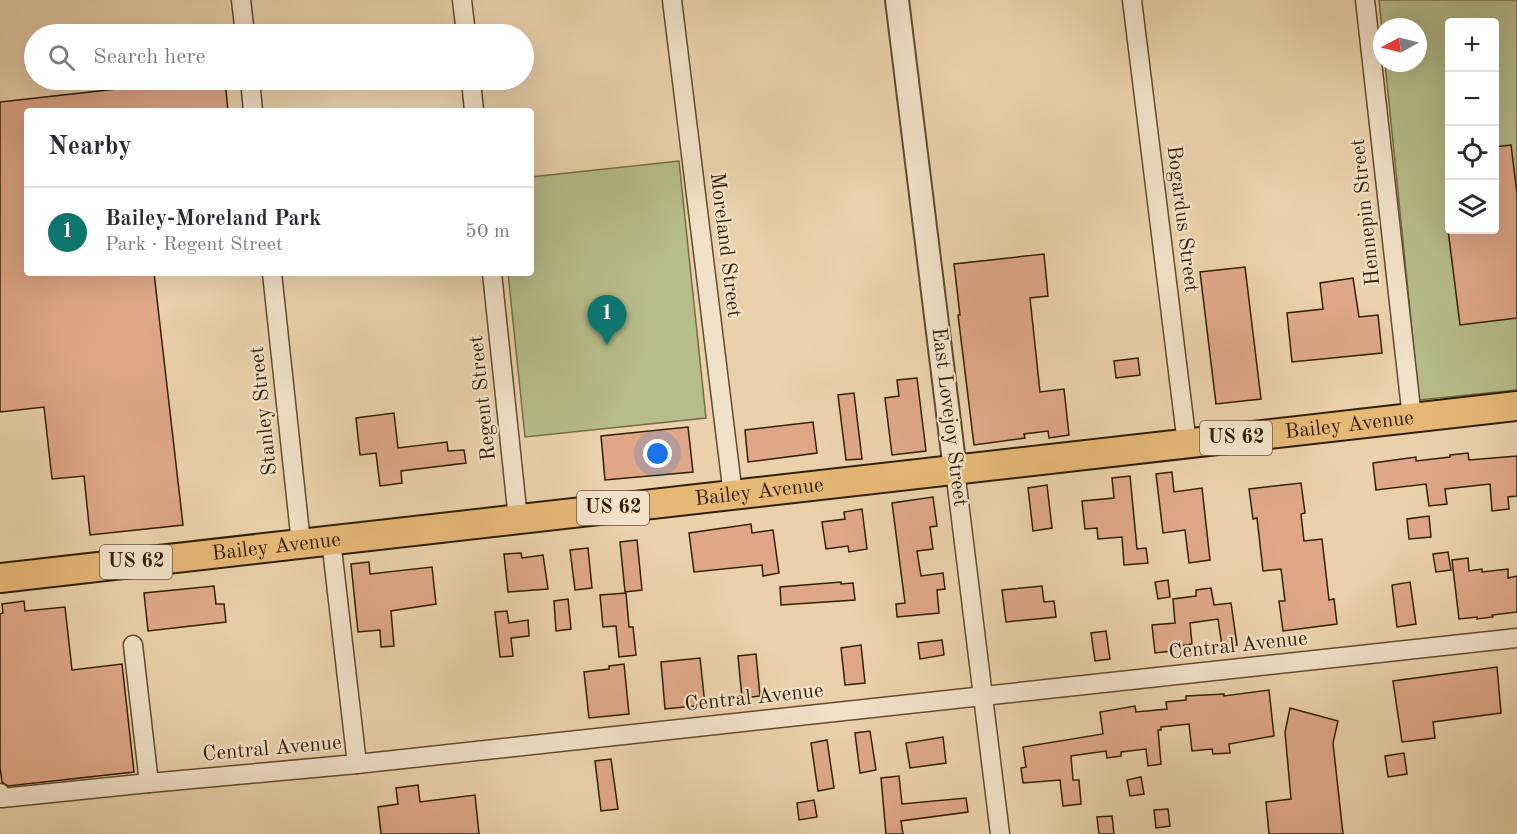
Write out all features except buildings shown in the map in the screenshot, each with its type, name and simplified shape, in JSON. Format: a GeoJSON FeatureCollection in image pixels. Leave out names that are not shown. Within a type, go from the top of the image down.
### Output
{"type":"FeatureCollection","features":[{"type":"Feature","properties":{"kind":"main road","name":"Bailey Avenue"},"geometry":{"type":"LineString","coordinates":[[0,578],[1517,406]]}},
{"type":"Feature","properties":{"kind":"street"},"geometry":{"type":"LineString","coordinates":[[241,0],[244,24]]}},
{"type":"Feature","properties":{"kind":"street"},"geometry":{"type":"LineString","coordinates":[[462,0],[465,24]]}},
{"type":"Feature","properties":{"kind":"street","name":"Moreland Street"},"geometry":{"type":"LineString","coordinates":[[672,0],[733,495]]}},
{"type":"Feature","properties":{"kind":"street","name":"East Lovejoy Street"},"geometry":{"type":"LineString","coordinates":[[897,0],[1000,834]]}},
{"type":"Feature","properties":{"kind":"street","name":"Bogardus Street"},"geometry":{"type":"LineString","coordinates":[[1132,0],[1188,444]]}},
{"type":"Feature","properties":{"kind":"street","name":"Hennepin Street"},"geometry":{"type":"LineString","coordinates":[[1365,0],[1412,418]]}},
{"type":"Feature","properties":{"kind":"street"},"geometry":{"type":"LineString","coordinates":[[251,90],[254,108]]}},
{"type":"Feature","properties":{"kind":"street"},"geometry":{"type":"LineString","coordinates":[[472,90],[474,108]]}},
{"type":"Feature","properties":{"kind":"street","name":"Stanley Street"},"geometry":{"type":"LineString","coordinates":[[272,276],[301,543]]}},
{"type":"Feature","properties":{"kind":"street","name":"Regent Street"},"geometry":{"type":"LineString","coordinates":[[492,276],[518,519]]}},
{"type":"Feature","properties":{"kind":"street"},"geometry":{"type":"LineString","coordinates":[[331,540],[357,764]]}},
{"type":"Feature","properties":{"kind":"street","name":"Central Avenue"},"geometry":{"type":"LineString","coordinates":[[0,793],[2,798],[357,764],[1517,638]]}},
{"type":"Feature","properties":{"kind":"street"},"geometry":{"type":"LineString","coordinates":[[133,645],[149,783]]}},
{"type":"Feature","properties":{"kind":"green space"},"geometry":{"type":"Polygon","coordinates":[[[1379,0],[1517,0],[1517,390],[1419,400],[1386,72],[1427,72],[1427,18],[1381,18],[1379,0]]]}},
{"type":"Feature","properties":{"kind":"green space"},"geometry":{"type":"Polygon","coordinates":[[[679,161],[706,418],[525,437],[508,276],[534,276],[534,177],[679,161]]]}},
{"type":"Feature","properties":{"kind":"place","name":"Bailey-Moreland Park"},"geometry":{"type":"Point","coordinates":[607,345]}}]}
